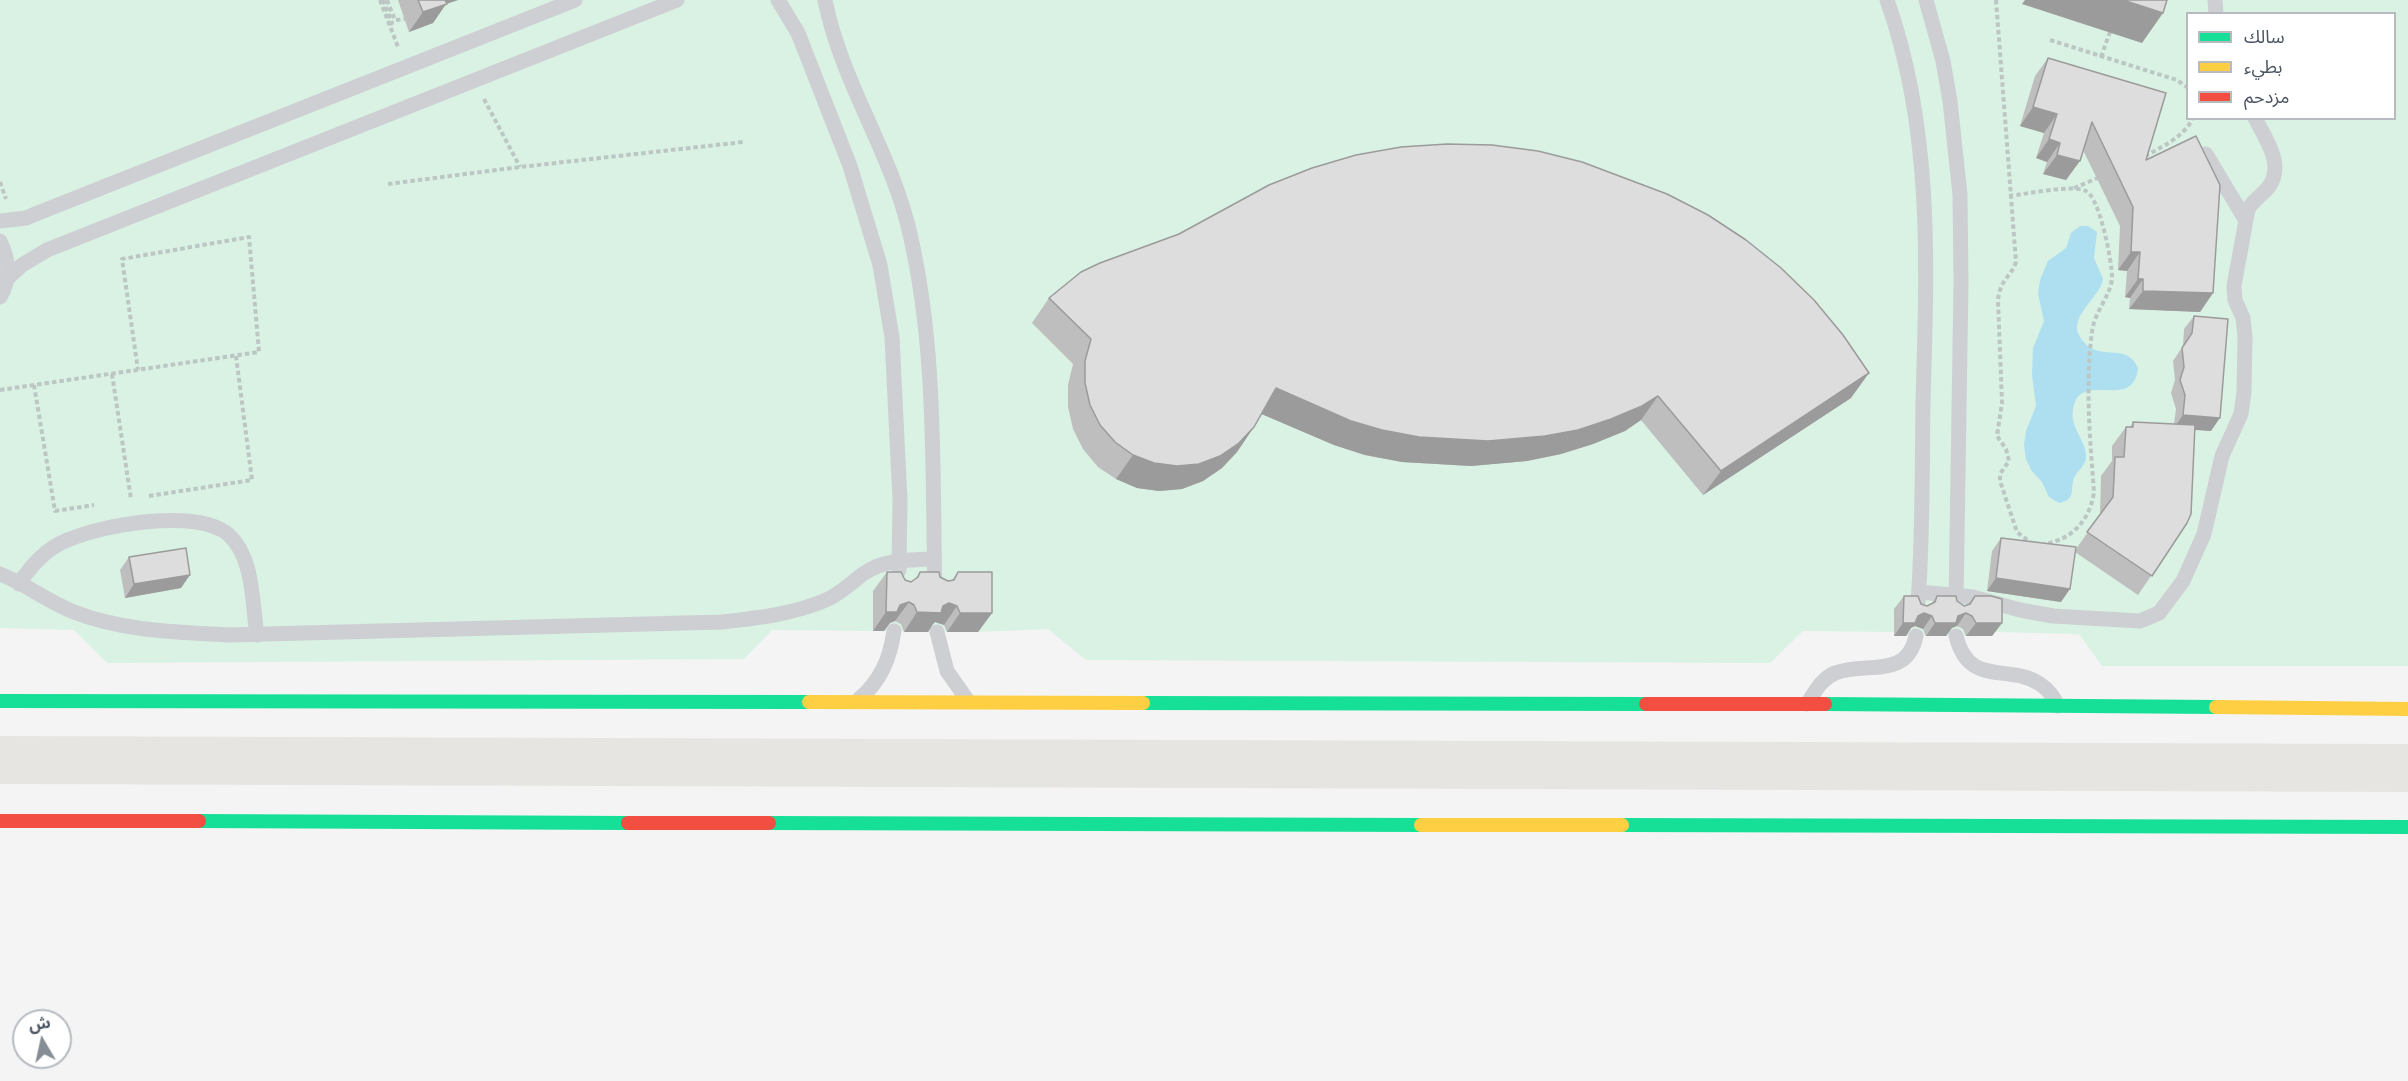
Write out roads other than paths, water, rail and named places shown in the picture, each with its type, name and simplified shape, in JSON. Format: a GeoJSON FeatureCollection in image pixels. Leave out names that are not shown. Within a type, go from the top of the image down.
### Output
{"type":"FeatureCollection","features":[{"type":"Feature","properties":{"kind":"street"},"geometry":{"type":"LineString","coordinates":[[3,699],[852,704],[1808,704],[2408,709]]}},
{"type":"Feature","properties":{"kind":"street"},"geometry":{"type":"LineString","coordinates":[[0,821],[2408,826]]}},
{"type":"Feature","properties":{"kind":"lane"},"geometry":{"type":"LineString","coordinates":[[0,221],[32,216],[575,0]]}},
{"type":"Feature","properties":{"kind":"lane"},"geometry":{"type":"LineString","coordinates":[[7,279],[22,265],[47,250],[677,0]]}},
{"type":"Feature","properties":{"kind":"lane"},"geometry":{"type":"LineString","coordinates":[[778,0],[798,33],[850,166],[880,265],[892,337],[900,500],[898,581]]}},
{"type":"Feature","properties":{"kind":"lane"},"geometry":{"type":"LineString","coordinates":[[825,0],[836,39],[895,184],[910,234],[928,361],[934,591]]}},
{"type":"Feature","properties":{"kind":"lane"},"geometry":{"type":"LineString","coordinates":[[1887,0],[1906,66],[1915,111],[1925,198],[1926,276],[1918,609]]}},
{"type":"Feature","properties":{"kind":"lane"},"geometry":{"type":"LineString","coordinates":[[1926,0],[1943,61],[1950,101],[1960,195],[1960,381],[1956,602]]}},
{"type":"Feature","properties":{"kind":"lane"},"geometry":{"type":"LineString","coordinates":[[1919,592],[1956,602],[2074,617],[2140,621],[2153,617],[2165,607],[2183,581],[2204,534],[2222,456],[2241,414],[2244,392],[2245,337],[2243,318],[2235,300],[2234,286],[2245,219],[2254,200],[2270,185],[2276,169],[2273,154],[2256,120]]}},
{"type":"Feature","properties":{"kind":"lane"},"geometry":{"type":"LineString","coordinates":[[2206,153],[2245,219]]}},
{"type":"Feature","properties":{"kind":"lane"},"geometry":{"type":"LineString","coordinates":[[0,241],[6,258],[7,279],[0,297]]}},
{"type":"Feature","properties":{"kind":"lane"},"geometry":{"type":"LineString","coordinates":[[19,584],[27,572],[48,551],[75,537],[147,522],[181,519],[202,522],[216,526],[228,534],[245,558],[256,635]]}},
{"type":"Feature","properties":{"kind":"lane"},"geometry":{"type":"LineString","coordinates":[[0,574],[57,605],[99,620],[176,632],[256,635],[722,622],[753,618],[816,604],[843,591],[874,567],[899,561],[934,559]]}},
{"type":"Feature","properties":{"kind":"lane"},"geometry":{"type":"LineString","coordinates":[[852,704],[873,685],[882,673],[890,653],[894,632]]}},
{"type":"Feature","properties":{"kind":"lane"},"geometry":{"type":"LineString","coordinates":[[937,632],[947,671],[970,703]]}},
{"type":"Feature","properties":{"kind":"lane"},"geometry":{"type":"LineString","coordinates":[[1808,704],[1823,680],[1834,674],[1898,663],[1911,652],[1916,636]]}},
{"type":"Feature","properties":{"kind":"lane"},"geometry":{"type":"LineString","coordinates":[[1956,636],[1964,656],[1972,665],[1982,670],[2027,678],[2040,684],[2051,693],[2058,706]]}},
{"type":"Feature","properties":{"kind":"water"},"geometry":{"type":"Polygon","coordinates":[[[2080,226],[2088,226],[2097,232],[2094,258],[2103,279],[2101,286],[2081,315],[2077,330],[2087,345],[2095,350],[2126,355],[2138,368],[2134,381],[2128,387],[2118,390],[2087,391],[2079,396],[2074,405],[2073,420],[2086,452],[2086,459],[2074,478],[2070,497],[2059,503],[2049,497],[2042,482],[2031,470],[2026,459],[2024,445],[2026,431],[2036,406],[2032,375],[2033,348],[2044,321],[2038,294],[2040,280],[2048,261],[2066,248],[2071,233],[2080,226]]]}}]}
